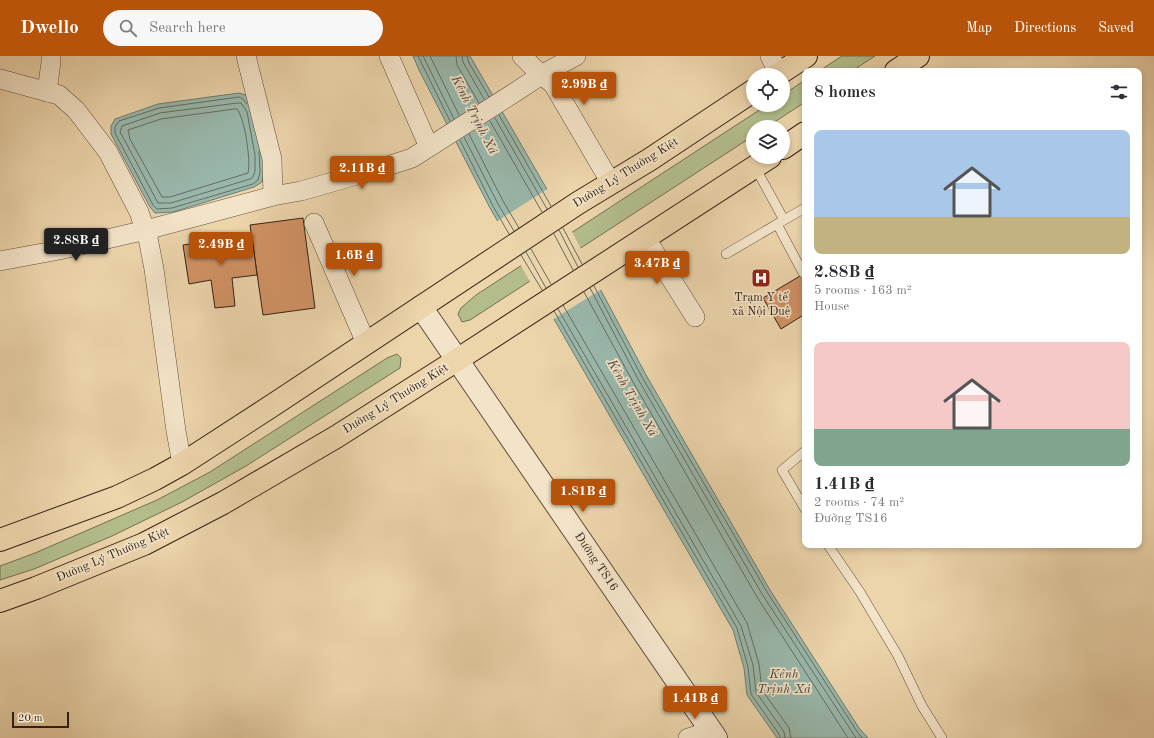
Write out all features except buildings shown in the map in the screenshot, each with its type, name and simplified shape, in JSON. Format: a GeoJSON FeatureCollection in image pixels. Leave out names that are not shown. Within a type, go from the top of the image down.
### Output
{"type":"FeatureCollection","features":[{"type":"Feature","properties":{"kind":"main road"},"geometry":{"type":"LineString","coordinates":[[775,68],[806,56]]}},
{"type":"Feature","properties":{"kind":"main road"},"geometry":{"type":"LineString","coordinates":[[900,68],[918,56]]}},
{"type":"Feature","properties":{"kind":"main road","name":"Đường Lý Thường Kiệt"},"geometry":{"type":"LineString","coordinates":[[0,540],[117,497],[182,464],[274,405],[578,203],[667,148],[746,96]]}},
{"type":"Feature","properties":{"kind":"main road"},"geometry":{"type":"LineString","coordinates":[[790,143],[802,135]]}},
{"type":"Feature","properties":{"kind":"main road","name":"Đường Lý Thường Kiệt"},"geometry":{"type":"LineString","coordinates":[[0,601],[122,553],[175,529],[274,474],[457,360],[760,164]]}},
{"type":"Feature","properties":{"kind":"street"},"geometry":{"type":"LineString","coordinates":[[47,92],[51,56]]}},
{"type":"Feature","properties":{"kind":"street"},"geometry":{"type":"LineString","coordinates":[[246,56],[272,159],[272,196]]}},
{"type":"Feature","properties":{"kind":"street"},"geometry":{"type":"LineString","coordinates":[[389,56],[432,145]]}},
{"type":"Feature","properties":{"kind":"street"},"geometry":{"type":"LineString","coordinates":[[522,56],[553,84],[610,183]]}},
{"type":"Feature","properties":{"kind":"street"},"geometry":{"type":"LineString","coordinates":[[0,261],[59,250],[146,230],[272,196],[301,191],[412,158],[541,74],[576,56]]}},
{"type":"Feature","properties":{"kind":"street"},"geometry":{"type":"LineString","coordinates":[[0,79],[59,95],[76,110],[108,152],[139,212],[146,230],[154,269],[176,431],[182,464]]}},
{"type":"Feature","properties":{"kind":"street"},"geometry":{"type":"LineString","coordinates":[[314,223],[366,343]]}},
{"type":"Feature","properties":{"kind":"street"},"geometry":{"type":"LineString","coordinates":[[645,237],[695,317]]}},
{"type":"Feature","properties":{"kind":"street","name":"Đường TS16"},"geometry":{"type":"LineString","coordinates":[[421,307],[714,734]]}},
{"type":"Feature","properties":{"kind":"street"},"geometry":{"type":"LineString","coordinates":[[688,738],[714,734]]}},
{"type":"Feature","properties":{"kind":"lane"},"geometry":{"type":"LineString","coordinates":[[764,164],[780,222],[802,268]]}},
{"type":"Feature","properties":{"kind":"lane"},"geometry":{"type":"LineString","coordinates":[[726,254],[802,210]]}},
{"type":"Feature","properties":{"kind":"lane"},"geometry":{"type":"LineString","coordinates":[[802,453],[782,470],[802,504]]}},
{"type":"Feature","properties":{"kind":"lane"},"geometry":{"type":"LineString","coordinates":[[830,548],[860,592],[898,656],[922,706],[942,738]]}},
{"type":"Feature","properties":{"kind":"green space"},"geometry":{"type":"Polygon","coordinates":[[[842,56],[875,56],[857,68],[824,68],[842,56]]]}},
{"type":"Feature","properties":{"kind":"green space"},"geometry":{"type":"Polygon","coordinates":[[[802,82],[802,104],[790,112],[790,90],[802,82]]]}},
{"type":"Feature","properties":{"kind":"green space"},"geometry":{"type":"Polygon","coordinates":[[[756,112],[790,112],[778,120],[746,120],[746,141],[470,320],[462,322],[458,314],[461,308],[476,295],[756,112]]]}},
{"type":"Feature","properties":{"kind":"green space"},"geometry":{"type":"Polygon","coordinates":[[[397,354],[401,358],[400,368],[246,466],[182,502],[112,536],[34,569],[0,580],[0,566],[35,553],[157,500],[210,472],[387,358],[397,354]]]}},
{"type":"Feature","properties":{"kind":"water","name":"Kênh Trịnh Xá"},"geometry":{"type":"Polygon","coordinates":[[[413,56],[470,56],[548,191],[646,375],[770,590],[859,728],[868,738],[777,738],[747,695],[744,668],[733,630],[490,208],[413,56]]]}},
{"type":"Feature","properties":{"kind":"water"},"geometry":{"type":"Polygon","coordinates":[[[239,93],[246,95],[255,108],[264,154],[264,172],[262,182],[254,187],[173,212],[155,213],[150,207],[111,134],[111,126],[115,119],[158,104],[239,93]]]}},
{"type":"Feature","properties":{"kind":"pier"},"geometry":{"type":"Polygon","coordinates":[[[549,188],[602,289],[552,320],[496,222],[549,188]]]}},
{"type":"Feature","properties":{"kind":"place","name":"Trạm Y tế xã Nội Duệ"},"geometry":{"type":"Point","coordinates":[761,278]}}]}
